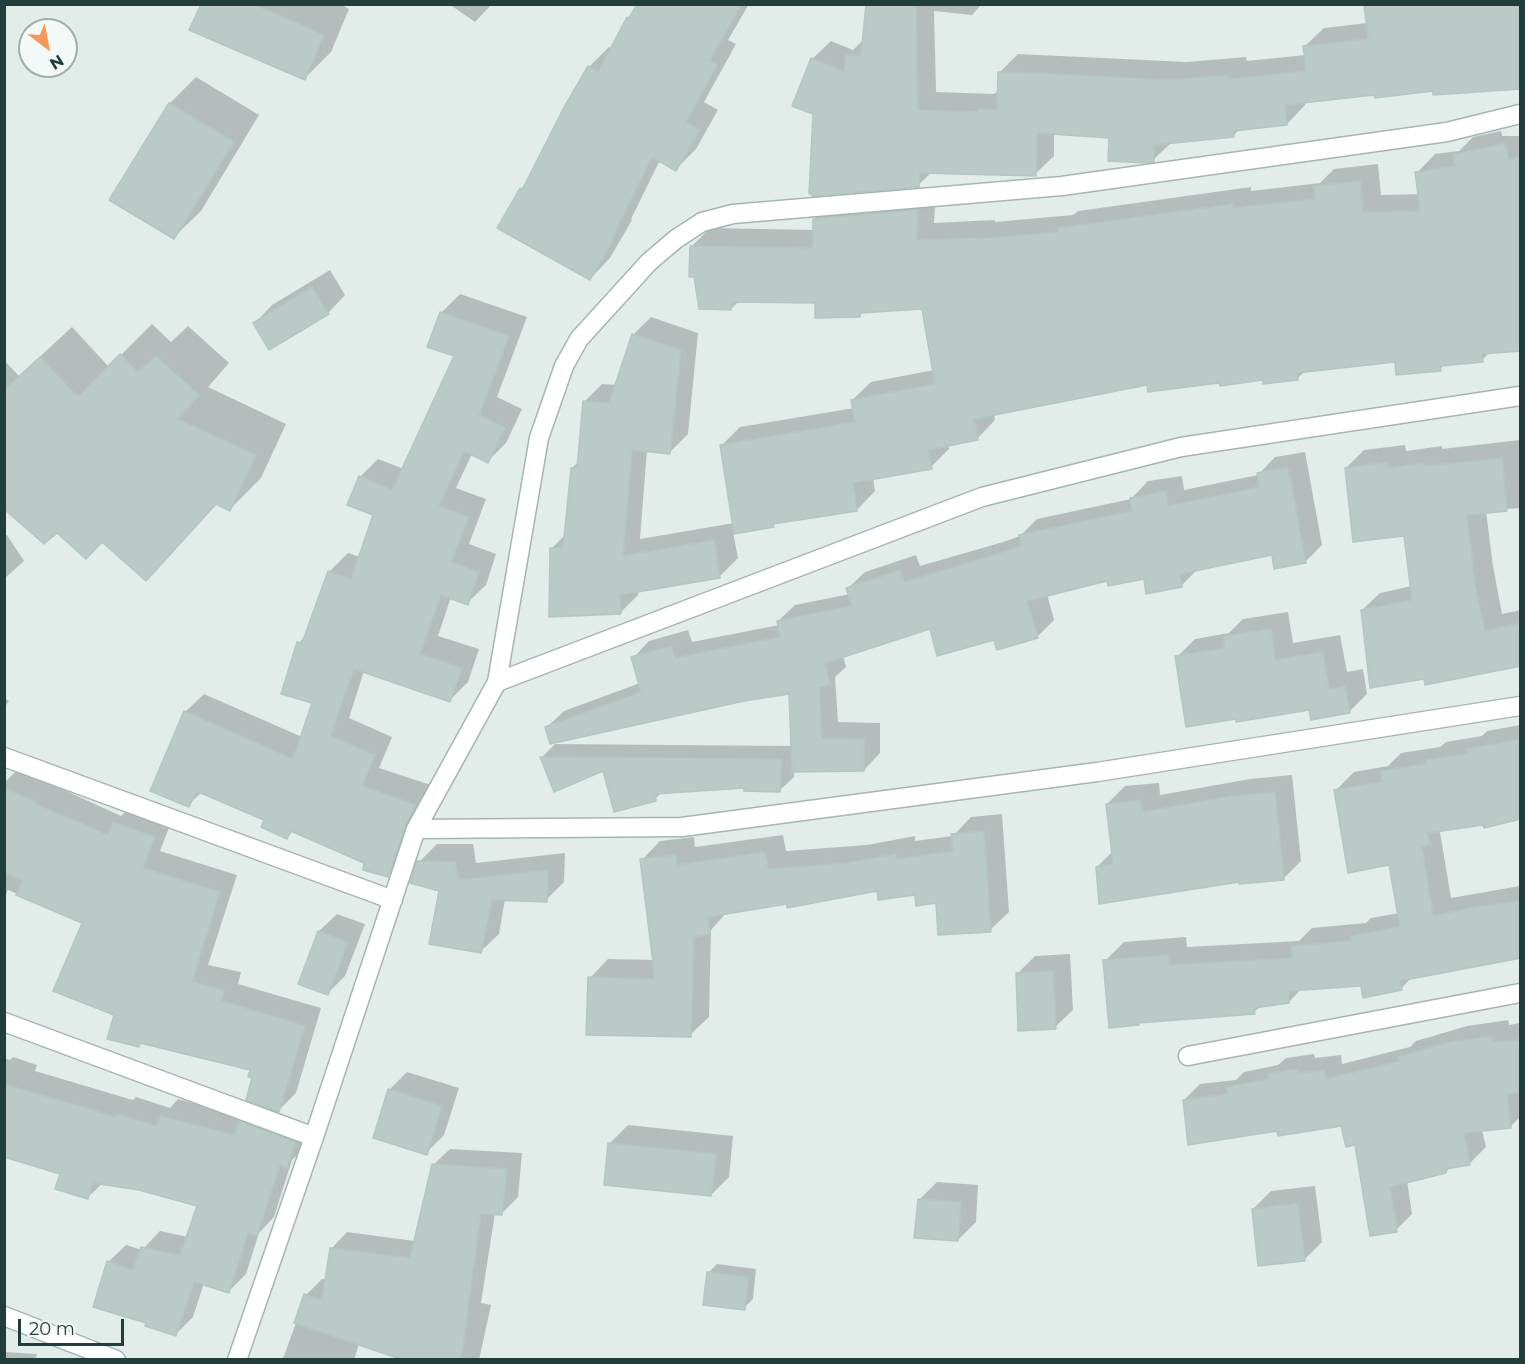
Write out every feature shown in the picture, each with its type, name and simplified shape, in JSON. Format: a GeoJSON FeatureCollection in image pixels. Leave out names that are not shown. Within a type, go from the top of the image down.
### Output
{"type":"FeatureCollection","features":[{"type":"Feature","properties":{"kind":"street"},"geometry":{"type":"LineString","coordinates":[[237,1359],[314,1137],[416,829],[497,682],[539,438],[564,366],[579,339],[649,262],[676,239],[702,222],[733,214],[1062,186],[1447,132],[1521,114]]}},
{"type":"Feature","properties":{"kind":"street"},"geometry":{"type":"LineString","coordinates":[[497,682],[982,497],[1181,447],[1521,396]]}},
{"type":"Feature","properties":{"kind":"street"},"geometry":{"type":"LineString","coordinates":[[416,829],[682,827],[1098,772],[1521,705]]}},
{"type":"Feature","properties":{"kind":"street"},"geometry":{"type":"LineString","coordinates":[[4,757],[393,900]]}},
{"type":"Feature","properties":{"kind":"street"},"geometry":{"type":"LineString","coordinates":[[1188,1056],[1521,993]]}},
{"type":"Feature","properties":{"kind":"street"},"geometry":{"type":"LineString","coordinates":[[4,1022],[314,1137]]}},
{"type":"Feature","properties":{"kind":"street"},"geometry":{"type":"LineString","coordinates":[[4,1316],[116,1359]]}},
{"type":"Feature","properties":{"kind":"building"},"geometry":{"type":"Polygon","coordinates":[[[201,4],[253,4],[324,35],[305,80],[189,30],[201,4]]]}},
{"type":"Feature","properties":{"kind":"building"},"geometry":{"type":"Polygon","coordinates":[[[637,4],[742,4],[709,61],[717,65],[686,122],[700,130],[676,171],[652,157],[613,240],[590,280],[497,228],[520,188],[522,190],[562,111],[588,66],[598,72],[627,17],[629,18],[637,4]]]}},
{"type":"Feature","properties":{"kind":"building"},"geometry":{"type":"Polygon","coordinates":[[[866,4],[916,4],[918,110],[977,112],[978,109],[997,110],[998,72],[1168,80],[1228,75],[1229,79],[1306,71],[1303,46],[1368,39],[1364,4],[1521,4],[1521,89],[1433,95],[1433,91],[1375,98],[1374,95],[1285,105],[1287,125],[1233,131],[1234,137],[1154,145],[1154,162],[1147,163],[1108,161],[1109,138],[1037,133],[1036,176],[920,173],[919,187],[812,196],[809,194],[813,114],[792,106],[811,58],[844,72],[846,55],[861,56],[866,4]]]}},
{"type":"Feature","properties":{"kind":"building"},"geometry":{"type":"Polygon","coordinates":[[[169,103],[234,142],[174,239],[109,200],[169,103]]]}},
{"type":"Feature","properties":{"kind":"building"},"geometry":{"type":"Polygon","coordinates":[[[1505,143],[1509,160],[1521,157],[1521,351],[1482,354],[1483,362],[1440,366],[1441,371],[1396,375],[1395,362],[1297,373],[1298,380],[1263,384],[1263,380],[1220,386],[1219,383],[1148,392],[1147,385],[974,419],[978,440],[928,450],[932,469],[853,483],[857,511],[773,524],[774,527],[734,534],[720,445],[855,422],[851,400],[935,384],[922,309],[860,313],[860,317],[815,318],[815,303],[732,302],[731,310],[699,309],[694,277],[689,277],[690,246],[813,248],[813,219],[918,210],[917,240],[978,239],[1059,232],[1058,228],[1233,204],[1233,208],[1315,199],[1314,186],[1360,181],[1363,212],[1420,211],[1415,172],[1455,166],[1453,155],[1505,143]]]}},
{"type":"Feature","properties":{"kind":"building"},"geometry":{"type":"Polygon","coordinates":[[[312,287],[329,314],[269,350],[253,323],[312,287]]]}},
{"type":"Feature","properties":{"kind":"building"},"geometry":{"type":"Polygon","coordinates":[[[440,312],[509,336],[479,415],[505,428],[488,463],[464,451],[439,506],[469,517],[451,562],[479,572],[468,605],[441,595],[420,654],[462,668],[450,702],[354,669],[333,728],[335,728],[331,736],[375,755],[362,786],[416,805],[405,825],[388,877],[363,870],[364,863],[291,831],[287,839],[261,827],[264,820],[196,791],[189,807],[150,791],[184,711],[293,759],[312,703],[281,694],[297,642],[302,643],[328,571],[351,579],[373,515],[347,505],[359,476],[392,490],[454,356],[427,347],[440,312]]]}},
{"type":"Feature","properties":{"kind":"building"},"geometry":{"type":"Polygon","coordinates":[[[632,334],[681,350],[670,454],[632,450],[623,556],[714,540],[720,578],[620,595],[621,614],[549,617],[550,548],[563,548],[571,468],[577,468],[583,401],[609,403],[632,334]]]}},
{"type":"Feature","properties":{"kind":"building"},"geometry":{"type":"Polygon","coordinates":[[[120,354],[138,372],[156,356],[199,395],[178,419],[256,455],[230,511],[216,504],[146,581],[102,542],[86,559],[57,533],[44,544],[4,509],[4,390],[40,357],[78,397],[120,354]]]}},
{"type":"Feature","properties":{"kind":"building"},"geometry":{"type":"Polygon","coordinates":[[[1502,458],[1507,511],[1467,515],[1475,585],[1485,631],[1521,623],[1521,666],[1425,685],[1424,679],[1370,688],[1361,610],[1412,600],[1404,536],[1353,542],[1345,468],[1388,462],[1388,468],[1424,463],[1425,466],[1502,458]]]}},
{"type":"Feature","properties":{"kind":"building"},"geometry":{"type":"Polygon","coordinates":[[[1288,467],[1306,563],[1274,569],[1272,555],[1180,574],[1182,587],[1146,594],[1144,579],[1108,586],[1107,581],[1027,601],[1038,638],[997,650],[994,640],[937,656],[930,629],[825,663],[830,685],[819,687],[822,738],[864,739],[864,771],[792,772],[789,694],[744,701],[550,744],[545,727],[641,692],[631,657],[672,646],[675,658],[780,637],[777,621],[852,606],[846,588],[900,570],[904,582],[985,558],[1021,546],[1019,535],[1132,511],[1130,498],[1166,491],[1168,506],[1259,487],[1257,473],[1288,467]]]}},
{"type":"Feature","properties":{"kind":"building"},"geometry":{"type":"Polygon","coordinates":[[[1271,629],[1275,660],[1323,652],[1329,689],[1345,686],[1350,713],[1311,720],[1309,710],[1236,722],[1236,719],[1186,727],[1175,656],[1225,648],[1223,636],[1271,629]]]}},
{"type":"Feature","properties":{"kind":"building"},"geometry":{"type":"Polygon","coordinates":[[[1521,739],[1521,819],[1484,828],[1483,825],[1428,833],[1430,845],[1422,847],[1433,916],[1475,907],[1521,901],[1521,958],[1400,981],[1402,990],[1363,998],[1361,986],[1288,991],[1289,1003],[1254,1008],[1255,1014],[1138,1023],[1139,1025],[1109,1028],[1103,960],[1168,955],[1169,965],[1292,958],[1291,946],[1352,941],[1351,936],[1400,927],[1389,865],[1348,873],[1334,790],[1382,782],[1381,771],[1426,764],[1426,760],[1468,754],[1467,749],[1521,739]]]}},
{"type":"Feature","properties":{"kind":"building"},"geometry":{"type":"Polygon","coordinates":[[[540,757],[782,759],[780,792],[744,791],[744,788],[655,794],[656,801],[614,812],[603,771],[554,792],[540,757]]]}},
{"type":"Feature","properties":{"kind":"building"},"geometry":{"type":"Polygon","coordinates":[[[4,788],[108,835],[113,822],[155,837],[143,868],[220,892],[192,982],[224,990],[222,1001],[305,1026],[279,1112],[246,1100],[252,1078],[248,1077],[250,1070],[140,1043],[139,1047],[107,1039],[114,1015],[53,991],[82,923],[16,895],[23,880],[4,872],[4,788]]]}},
{"type":"Feature","properties":{"kind":"building"},"geometry":{"type":"Polygon","coordinates":[[[1275,792],[1284,880],[1239,884],[1239,882],[1099,904],[1096,867],[1113,864],[1106,804],[1141,800],[1143,812],[1231,796],[1275,792]]]}},
{"type":"Feature","properties":{"kind":"building"},"geometry":{"type":"Polygon","coordinates":[[[984,831],[991,932],[938,935],[936,903],[916,906],[915,895],[878,900],[877,891],[787,908],[787,904],[708,917],[710,934],[694,937],[691,1037],[586,1035],[588,977],[655,979],[640,859],[676,855],[677,865],[765,852],[768,869],[847,863],[896,854],[897,859],[953,851],[951,834],[984,831]]]}},
{"type":"Feature","properties":{"kind":"building"},"geometry":{"type":"Polygon","coordinates":[[[417,861],[455,862],[459,880],[548,870],[547,902],[492,900],[481,953],[429,944],[439,891],[410,883],[417,861]]]}},
{"type":"Feature","properties":{"kind":"building"},"geometry":{"type":"Polygon","coordinates":[[[318,931],[348,942],[328,995],[298,984],[318,931]]]}},
{"type":"Feature","properties":{"kind":"building"},"geometry":{"type":"Polygon","coordinates":[[[1053,971],[1056,1029],[1018,1031],[1016,973],[1053,971]]]}},
{"type":"Feature","properties":{"kind":"building"},"geometry":{"type":"Polygon","coordinates":[[[1492,1036],[1493,1042],[1521,1040],[1521,1092],[1507,1094],[1511,1128],[1464,1133],[1470,1165],[1445,1169],[1446,1173],[1390,1187],[1397,1232],[1370,1236],[1355,1145],[1346,1147],[1341,1126],[1278,1136],[1277,1131],[1188,1145],[1183,1100],[1227,1094],[1226,1087],[1269,1079],[1268,1073],[1298,1069],[1299,1073],[1325,1070],[1326,1079],[1400,1061],[1398,1057],[1450,1042],[1492,1036]]]}},
{"type":"Feature","properties":{"kind":"building"},"geometry":{"type":"Polygon","coordinates":[[[4,1084],[116,1117],[117,1114],[157,1126],[160,1116],[234,1135],[239,1121],[295,1142],[287,1168],[280,1165],[257,1236],[248,1233],[229,1293],[194,1282],[176,1336],[145,1326],[146,1323],[93,1307],[107,1261],[133,1270],[141,1247],[180,1255],[197,1206],[139,1190],[93,1183],[88,1199],[55,1189],[60,1174],[4,1157],[4,1084]]]}},
{"type":"Feature","properties":{"kind":"building"},"geometry":{"type":"Polygon","coordinates":[[[388,1089],[442,1106],[427,1155],[373,1138],[388,1089]]]}},
{"type":"Feature","properties":{"kind":"building"},"geometry":{"type":"Polygon","coordinates":[[[608,1143],[716,1154],[711,1196],[604,1185],[608,1143]]]}},
{"type":"Feature","properties":{"kind":"building"},"geometry":{"type":"Polygon","coordinates":[[[432,1164],[507,1169],[502,1215],[481,1214],[461,1359],[400,1359],[294,1323],[304,1294],[322,1300],[330,1248],[410,1258],[432,1164]]]}},
{"type":"Feature","properties":{"kind":"building"},"geometry":{"type":"Polygon","coordinates":[[[918,1199],[961,1202],[958,1241],[914,1238],[918,1199]]]}},
{"type":"Feature","properties":{"kind":"building"},"geometry":{"type":"Polygon","coordinates":[[[1298,1203],[1305,1261],[1258,1266],[1252,1209],[1298,1203]]]}},
{"type":"Feature","properties":{"kind":"building"},"geometry":{"type":"Polygon","coordinates":[[[707,1272],[748,1277],[745,1310],[703,1305],[707,1272]]]}}]}
